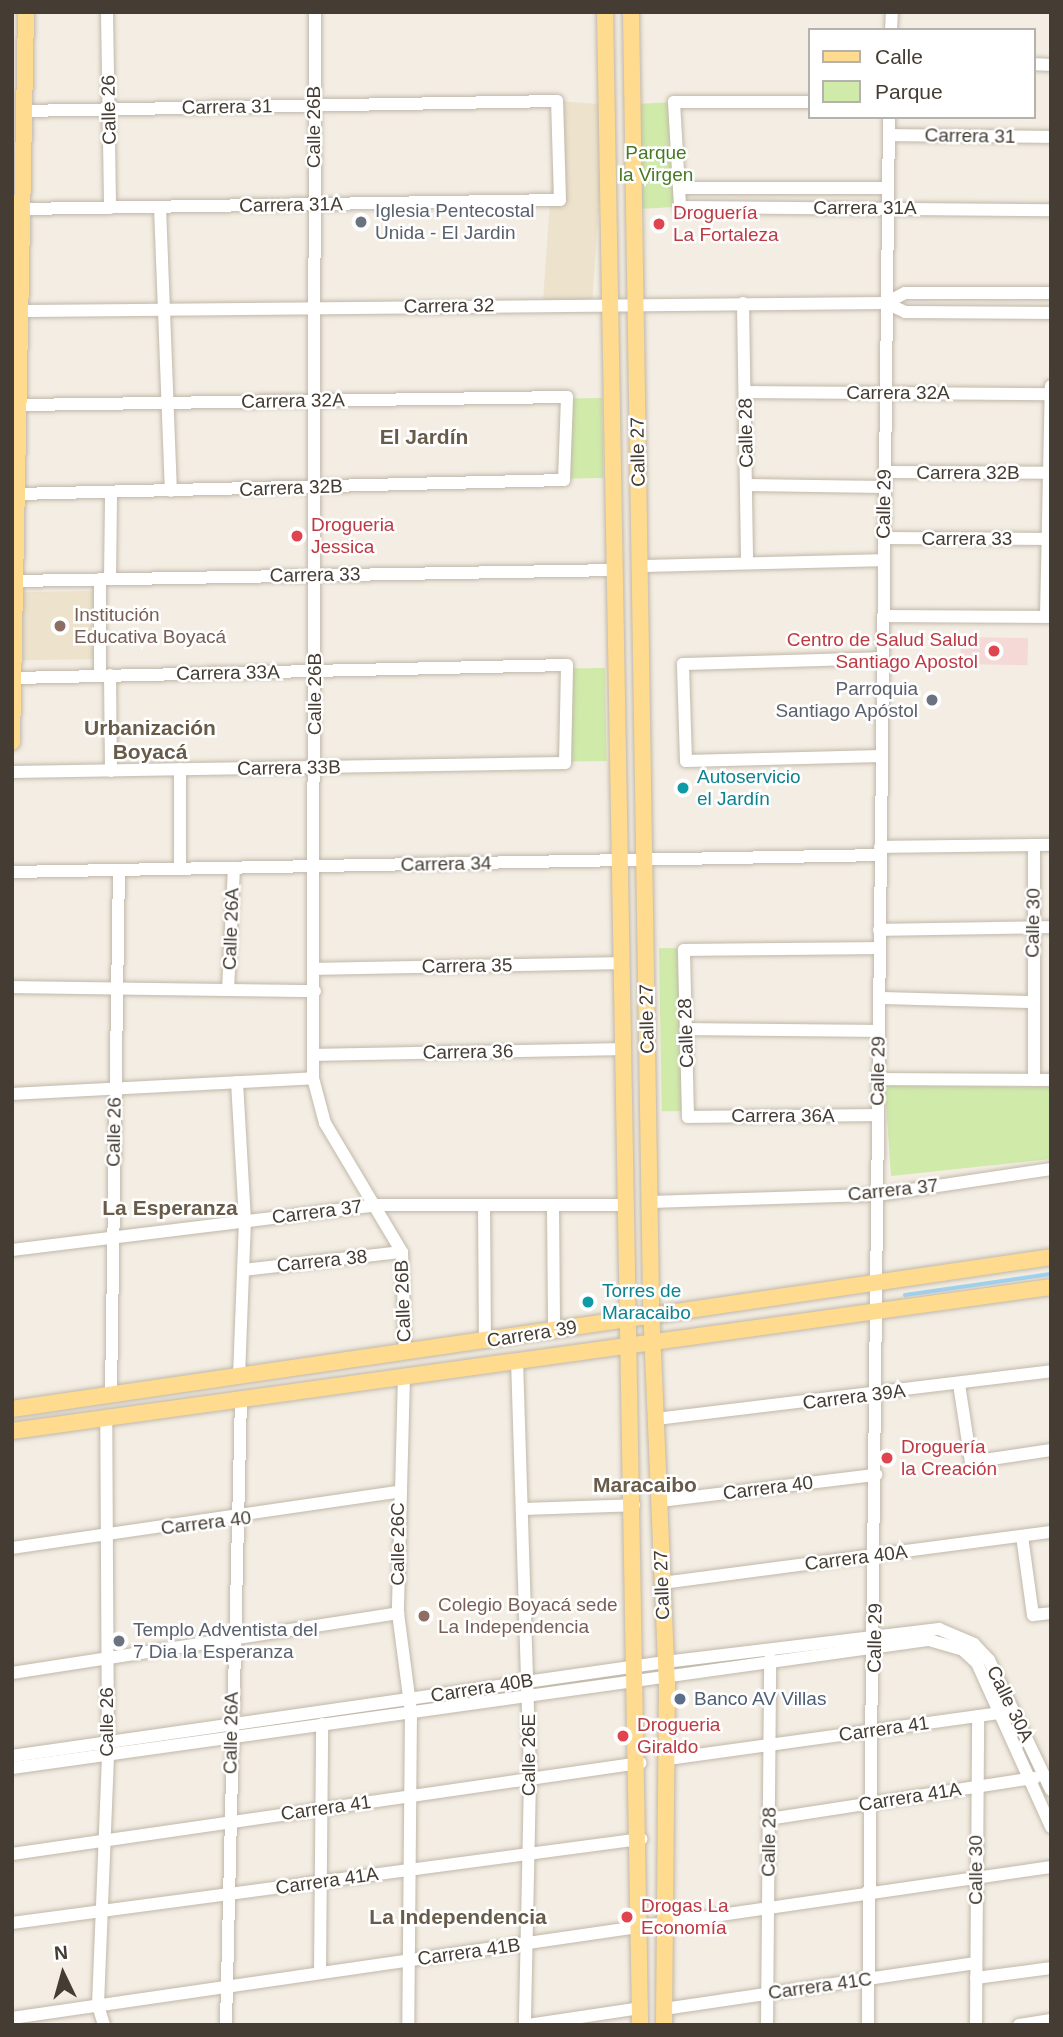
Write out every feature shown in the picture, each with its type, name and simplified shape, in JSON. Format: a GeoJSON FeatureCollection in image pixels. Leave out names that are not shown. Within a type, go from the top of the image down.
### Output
{"type":"FeatureCollection","features":[{"type":"Feature","properties":{"kind":"main road"},"geometry":{"type":"LineString","coordinates":[[12,742],[19,405],[16,307],[22,209],[26,12]]}},
{"type":"Feature","properties":{"kind":"main road","name":"Calle 27"},"geometry":{"type":"LineString","coordinates":[[605,12],[624,1205],[640,1763],[640,2025]]}},
{"type":"Feature","properties":{"kind":"main road","name":"Calle 27"},"geometry":{"type":"LineString","coordinates":[[631,12],[652,1315],[668,1759],[664,2017]]}},
{"type":"Feature","properties":{"kind":"main road","name":"Carrera 39"},"geometry":{"type":"LineString","coordinates":[[12,1409],[554,1332],[627,1318],[1051,1257]]}},
{"type":"Feature","properties":{"kind":"main road"},"geometry":{"type":"LineString","coordinates":[[901,1308],[892,1295],[902,1279]]}},
{"type":"Feature","properties":{"kind":"main road"},"geometry":{"type":"LineString","coordinates":[[847,1286],[859,1300],[849,1315]]}},
{"type":"Feature","properties":{"kind":"main road","name":"Carrera 39"},"geometry":{"type":"LineString","coordinates":[[12,1432],[1051,1287]]}},
{"type":"Feature","properties":{"kind":"street","name":"Calle 26"},"geometry":{"type":"LineString","coordinates":[[107,12],[110,208]]}},
{"type":"Feature","properties":{"kind":"street","name":"Calle 26B"},"geometry":{"type":"LineString","coordinates":[[315,12],[317,487],[313,1079],[325,1123],[402,1252],[405,1353]]}},
{"type":"Feature","properties":{"kind":"street","name":"Carrera 31"},"geometry":{"type":"LineString","coordinates":[[24,111],[557,101],[560,200]]}},
{"type":"Feature","properties":{"kind":"street"},"geometry":{"type":"LineString","coordinates":[[679,188],[674,103],[808,102]]}},
{"type":"Feature","properties":{"kind":"street","name":"Calle 29"},"geometry":{"type":"LineString","coordinates":[[869,2025],[889,119]]}},
{"type":"Feature","properties":{"kind":"street","name":"Carrera 31"},"geometry":{"type":"LineString","coordinates":[[889,135],[1051,137]]}},
{"type":"Feature","properties":{"kind":"street","name":"Carrera 31A"},"geometry":{"type":"LineString","coordinates":[[888,188],[679,188],[680,207],[1051,210]]}},
{"type":"Feature","properties":{"kind":"street","name":"Carrera 31A"},"geometry":{"type":"LineString","coordinates":[[22,209],[560,200]]}},
{"type":"Feature","properties":{"kind":"street"},"geometry":{"type":"LineString","coordinates":[[160,207],[171,491]]}},
{"type":"Feature","properties":{"kind":"street","name":"Carrera 32"},"geometry":{"type":"LineString","coordinates":[[886,303],[905,293],[1051,293]]}},
{"type":"Feature","properties":{"kind":"street","name":"Calle 28"},"geometry":{"type":"LineString","coordinates":[[743,303],[747,563]]}},
{"type":"Feature","properties":{"kind":"street","name":"Carrera 32"},"geometry":{"type":"LineString","coordinates":[[16,307],[164,309],[886,303],[905,312],[1051,313]]}},
{"type":"Feature","properties":{"kind":"street"},"geometry":{"type":"LineString","coordinates":[[883,616],[1048,617],[1051,386]]}},
{"type":"Feature","properties":{"kind":"street","name":"Carrera 32A"},"geometry":{"type":"LineString","coordinates":[[745,392],[1051,394]]}},
{"type":"Feature","properties":{"kind":"street","name":"Carrera 32A"},"geometry":{"type":"LineString","coordinates":[[19,405],[567,397],[564,480]]}},
{"type":"Feature","properties":{"kind":"street","name":"Carrera 32B"},"geometry":{"type":"LineString","coordinates":[[884,472],[1051,473]]}},
{"type":"Feature","properties":{"kind":"street","name":"Carrera 32B"},"geometry":{"type":"LineString","coordinates":[[18,494],[564,480]]}},
{"type":"Feature","properties":{"kind":"street"},"geometry":{"type":"LineString","coordinates":[[746,485],[884,487]]}},
{"type":"Feature","properties":{"kind":"street"},"geometry":{"type":"LineString","coordinates":[[111,492],[105,579],[105,676],[111,771]]}},
{"type":"Feature","properties":{"kind":"street","name":"Carrera 33"},"geometry":{"type":"LineString","coordinates":[[884,538],[1049,539]]}},
{"type":"Feature","properties":{"kind":"street"},"geometry":{"type":"LineString","coordinates":[[640,566],[883,560]]}},
{"type":"Feature","properties":{"kind":"street","name":"Carrera 33"},"geometry":{"type":"LineString","coordinates":[[16,581],[615,570]]}},
{"type":"Feature","properties":{"kind":"street"},"geometry":{"type":"LineString","coordinates":[[881,756],[686,761],[683,664],[882,658]]}},
{"type":"Feature","properties":{"kind":"street","name":"Carrera 33A"},"geometry":{"type":"LineString","coordinates":[[14,678],[567,665],[565,763]]}},
{"type":"Feature","properties":{"kind":"street","name":"Carrera 33B"},"geometry":{"type":"LineString","coordinates":[[12,772],[565,763]]}},
{"type":"Feature","properties":{"kind":"street"},"geometry":{"type":"LineString","coordinates":[[180,769],[180,869]]}},
{"type":"Feature","properties":{"kind":"street","name":"Calle 30"},"geometry":{"type":"LineString","coordinates":[[1034,845],[1034,1080]]}},
{"type":"Feature","properties":{"kind":"street","name":"Carrera 34"},"geometry":{"type":"LineString","coordinates":[[12,872],[644,860],[1051,845]]}},
{"type":"Feature","properties":{"kind":"street","name":"Calle 26A"},"geometry":{"type":"LineString","coordinates":[[228,990],[234,868]]}},
{"type":"Feature","properties":{"kind":"street","name":"Calle 26"},"geometry":{"type":"LineString","coordinates":[[111,1394],[119,870]]}},
{"type":"Feature","properties":{"kind":"street"},"geometry":{"type":"LineString","coordinates":[[879,930],[1051,928]]}},
{"type":"Feature","properties":{"kind":"street","name":"Calle 28"},"geometry":{"type":"LineString","coordinates":[[688,1116],[684,950],[879,948]]}},
{"type":"Feature","properties":{"kind":"street","name":"Carrera 35"},"geometry":{"type":"LineString","coordinates":[[315,969],[620,963]]}},
{"type":"Feature","properties":{"kind":"street"},"geometry":{"type":"LineString","coordinates":[[12,987],[315,991]]}},
{"type":"Feature","properties":{"kind":"street"},"geometry":{"type":"LineString","coordinates":[[879,998],[1032,1002]]}},
{"type":"Feature","properties":{"kind":"street"},"geometry":{"type":"LineString","coordinates":[[686,1029],[878,1031]]}},
{"type":"Feature","properties":{"kind":"street","name":"Carrera 36"},"geometry":{"type":"LineString","coordinates":[[315,1055],[621,1049]]}},
{"type":"Feature","properties":{"kind":"street"},"geometry":{"type":"LineString","coordinates":[[12,1094],[313,1079]]}},
{"type":"Feature","properties":{"kind":"street"},"geometry":{"type":"LineString","coordinates":[[878,1079],[1051,1080]]}},
{"type":"Feature","properties":{"kind":"street"},"geometry":{"type":"LineString","coordinates":[[237,1082],[245,1220],[239,1376]]}},
{"type":"Feature","properties":{"kind":"street","name":"Carrera 36A"},"geometry":{"type":"LineString","coordinates":[[688,1116],[877,1115]]}},
{"type":"Feature","properties":{"kind":"street","name":"Carrera 37"},"geometry":{"type":"LineString","coordinates":[[650,1202],[877,1195],[1051,1169]]}},
{"type":"Feature","properties":{"kind":"street","name":"Carrera 37"},"geometry":{"type":"LineString","coordinates":[[12,1250],[376,1205],[624,1205]]}},
{"type":"Feature","properties":{"kind":"street"},"geometry":{"type":"LineString","coordinates":[[484,1205],[485,1342]]}},
{"type":"Feature","properties":{"kind":"street"},"geometry":{"type":"LineString","coordinates":[[553,1205],[554,1332]]}},
{"type":"Feature","properties":{"kind":"street","name":"Carrera 38"},"geometry":{"type":"LineString","coordinates":[[243,1270],[402,1252]]}},
{"type":"Feature","properties":{"kind":"street","name":"Calle 26E"},"geometry":{"type":"LineString","coordinates":[[517,1360],[530,1779],[526,2025]]}},
{"type":"Feature","properties":{"kind":"street","name":"Carrera 39A"},"geometry":{"type":"LineString","coordinates":[[656,1419],[876,1396],[1051,1371]]}},
{"type":"Feature","properties":{"kind":"street","name":"Calle 26C"},"geometry":{"type":"LineString","coordinates":[[404,1376],[398,1492],[398,1613],[409,1706]]}},
{"type":"Feature","properties":{"kind":"street"},"geometry":{"type":"LineString","coordinates":[[959,1384],[971,1462],[1051,1450]]}},
{"type":"Feature","properties":{"kind":"street","name":"Calle 26A"},"geometry":{"type":"LineString","coordinates":[[226,2025],[232,1638],[242,1399]]}},
{"type":"Feature","properties":{"kind":"street","name":"Calle 26"},"geometry":{"type":"LineString","coordinates":[[104,2025],[98,2005],[108,1749],[106,1418]]}},
{"type":"Feature","properties":{"kind":"street","name":"Carrera 40"},"geometry":{"type":"LineString","coordinates":[[660,1502],[876,1475]]}},
{"type":"Feature","properties":{"kind":"street","name":"Carrera 40"},"geometry":{"type":"LineString","coordinates":[[12,1548],[107,1534],[236,1520],[398,1492]]}},
{"type":"Feature","properties":{"kind":"street"},"geometry":{"type":"LineString","coordinates":[[522,1509],[634,1505]]}},
{"type":"Feature","properties":{"kind":"street","name":"Carrera 40A"},"geometry":{"type":"LineString","coordinates":[[662,1583],[1051,1532]]}},
{"type":"Feature","properties":{"kind":"street"},"geometry":{"type":"LineString","coordinates":[[1022,1536],[1033,1615],[1051,1613]]}},
{"type":"Feature","properties":{"kind":"street"},"geometry":{"type":"LineString","coordinates":[[12,1673],[398,1613]]}},
{"type":"Feature","properties":{"kind":"street","name":"Carrera 40B"},"geometry":{"type":"LineString","coordinates":[[12,1768],[108,1749],[231,1730],[875,1638],[949,1637]]}},
{"type":"Feature","properties":{"kind":"street","name":"Calle 30A"},"geometry":{"type":"LineString","coordinates":[[949,1637],[989,1660],[1016,1710],[1051,1790]]}},
{"type":"Feature","properties":{"kind":"street","name":"Calle 30A"},"geometry":{"type":"LineString","coordinates":[[949,1637],[977,1663],[1002,1712],[1027,1779],[1051,1828]]}},
{"type":"Feature","properties":{"kind":"street","name":"Carrera 40B"},"geometry":{"type":"LineString","coordinates":[[665,1668],[770,1659],[875,1638]]}},
{"type":"Feature","properties":{"kind":"street","name":"Calle 28"},"geometry":{"type":"LineString","coordinates":[[768,2025],[770,1659]]}},
{"type":"Feature","properties":{"kind":"street"},"geometry":{"type":"LineString","coordinates":[[408,2025],[412,1796],[409,1706]]}},
{"type":"Feature","properties":{"kind":"street","name":"Carrera 40B"},"geometry":{"type":"LineString","coordinates":[[231,1730],[322,1724],[409,1706]]}},
{"type":"Feature","properties":{"kind":"street","name":"Carrera 41"},"geometry":{"type":"LineString","coordinates":[[668,1759],[1016,1710]]}},
{"type":"Feature","properties":{"kind":"street","name":"Calle 30"},"geometry":{"type":"LineString","coordinates":[[976,2025],[978,1716]]}},
{"type":"Feature","properties":{"kind":"street"},"geometry":{"type":"LineString","coordinates":[[320,1973],[322,1724]]}},
{"type":"Feature","properties":{"kind":"street","name":"Carrera 40B"},"geometry":{"type":"LineString","coordinates":[[12,1756],[108,1749]]}},
{"type":"Feature","properties":{"kind":"street","name":"Carrera 41"},"geometry":{"type":"LineString","coordinates":[[12,1854],[640,1763]]}},
{"type":"Feature","properties":{"kind":"street","name":"Carrera 41A"},"geometry":{"type":"LineString","coordinates":[[769,1819],[1047,1776]]}},
{"type":"Feature","properties":{"kind":"street","name":"Carrera 41A"},"geometry":{"type":"LineString","coordinates":[[12,1923],[641,1839]]}},
{"type":"Feature","properties":{"kind":"street","name":"Carrera 41B"},"geometry":{"type":"LineString","coordinates":[[12,2018],[1051,1867]]}},
{"type":"Feature","properties":{"kind":"street","name":"Carrera 41C"},"geometry":{"type":"LineString","coordinates":[[664,2017],[768,1993],[976,1963]]}},
{"type":"Feature","properties":{"kind":"street"},"geometry":{"type":"LineString","coordinates":[[976,1978],[1051,1968]]}},
{"type":"Feature","properties":{"kind":"street"},"geometry":{"type":"LineString","coordinates":[[526,2025],[640,2008]]}},
{"type":"Feature","properties":{"kind":"street"},"geometry":{"type":"LineString","coordinates":[[1019,2025],[1051,2020]]}},
{"type":"Feature","properties":{"kind":"shaded area"},"geometry":{"type":"Polygon","coordinates":[[[557,101],[606,104],[592,308],[543,305],[557,101]]]}},
{"type":"Feature","properties":{"kind":"shaded area","name":"Institución Educativa Boyacá"},"geometry":{"type":"Polygon","coordinates":[[[96,591],[97,659],[23,660],[22,592],[96,591]]]}},
{"type":"Feature","properties":{"kind":"shaded area","name":"Centro de Salud Salud Santiago Apostol"},"geometry":{"type":"Polygon","coordinates":[[[961,637],[1028,638],[1028,665],[961,664],[961,637]]]}},
{"type":"Feature","properties":{"kind":"green space","name":"Parque la Virgen"},"geometry":{"type":"Polygon","coordinates":[[[674,102],[679,207],[638,209],[632,104],[674,102]]]}},
{"type":"Feature","properties":{"kind":"green space"},"geometry":{"type":"Polygon","coordinates":[[[602,398],[603,478],[570,479],[569,399],[602,398]]]}},
{"type":"Feature","properties":{"kind":"green space"},"geometry":{"type":"Polygon","coordinates":[[[605,668],[607,761],[572,762],[570,669],[605,668]]]}},
{"type":"Feature","properties":{"kind":"green space"},"geometry":{"type":"Polygon","coordinates":[[[659,948],[680,948],[683,1111],[662,1111],[659,948]]]}},
{"type":"Feature","properties":{"kind":"green space"},"geometry":{"type":"Polygon","coordinates":[[[885,1086],[1051,1087],[1051,1159],[891,1176],[885,1086]]]}},
{"type":"Feature","properties":{"kind":"waterway"},"geometry":{"type":"LineString","coordinates":[[905,1295],[1051,1274]]}},
{"type":"Feature","properties":{"kind":"place","name":"Iglesia Pentecostal Unida - El Jardin"},"geometry":{"type":"Point","coordinates":[361,222]}},
{"type":"Feature","properties":{"kind":"place","name":"Droguería La Fortaleza"},"geometry":{"type":"Point","coordinates":[659,224]}},
{"type":"Feature","properties":{"kind":"place","name":"Drogueria Jessica"},"geometry":{"type":"Point","coordinates":[297,536]}},
{"type":"Feature","properties":{"kind":"place","name":"Institución Educativa Boyacá"},"geometry":{"type":"Point","coordinates":[60,626]}},
{"type":"Feature","properties":{"kind":"place","name":"Centro de Salud Salud Santiago Apostol"},"geometry":{"type":"Point","coordinates":[994,651]}},
{"type":"Feature","properties":{"kind":"place","name":"Parroquia Santiago Apóstol"},"geometry":{"type":"Point","coordinates":[932,700]}},
{"type":"Feature","properties":{"kind":"place","name":"Autoservicio el Jardín"},"geometry":{"type":"Point","coordinates":[683,788]}},
{"type":"Feature","properties":{"kind":"place","name":"Torres de Maracaibo"},"geometry":{"type":"Point","coordinates":[588,1302]}},
{"type":"Feature","properties":{"kind":"place","name":"Droguería la Creación"},"geometry":{"type":"Point","coordinates":[887,1458]}},
{"type":"Feature","properties":{"kind":"place","name":"Colegio Boyacá sede La Independencia"},"geometry":{"type":"Point","coordinates":[424,1616]}},
{"type":"Feature","properties":{"kind":"place","name":"Templo Adventista del 7 Dia la Esperanza"},"geometry":{"type":"Point","coordinates":[119,1641]}},
{"type":"Feature","properties":{"kind":"place","name":"Banco AV Villas"},"geometry":{"type":"Point","coordinates":[680,1699]}},
{"type":"Feature","properties":{"kind":"place","name":"Drogueria Giraldo"},"geometry":{"type":"Point","coordinates":[623,1736]}},
{"type":"Feature","properties":{"kind":"place","name":"Drogas La Economía"},"geometry":{"type":"Point","coordinates":[627,1917]}},
{"type":"Feature","properties":{"kind":"district","name":"El Jardín"},"geometry":{"type":"Point","coordinates":[424,437]}},
{"type":"Feature","properties":{"kind":"district","name":"Urbanización Boyacá"},"geometry":{"type":"Point","coordinates":[150,740]}},
{"type":"Feature","properties":{"kind":"district","name":"La Esperanza"},"geometry":{"type":"Point","coordinates":[170,1208]}},
{"type":"Feature","properties":{"kind":"district","name":"Maracaibo"},"geometry":{"type":"Point","coordinates":[645,1485]}},
{"type":"Feature","properties":{"kind":"district","name":"La Independencia"},"geometry":{"type":"Point","coordinates":[458,1917]}}]}
